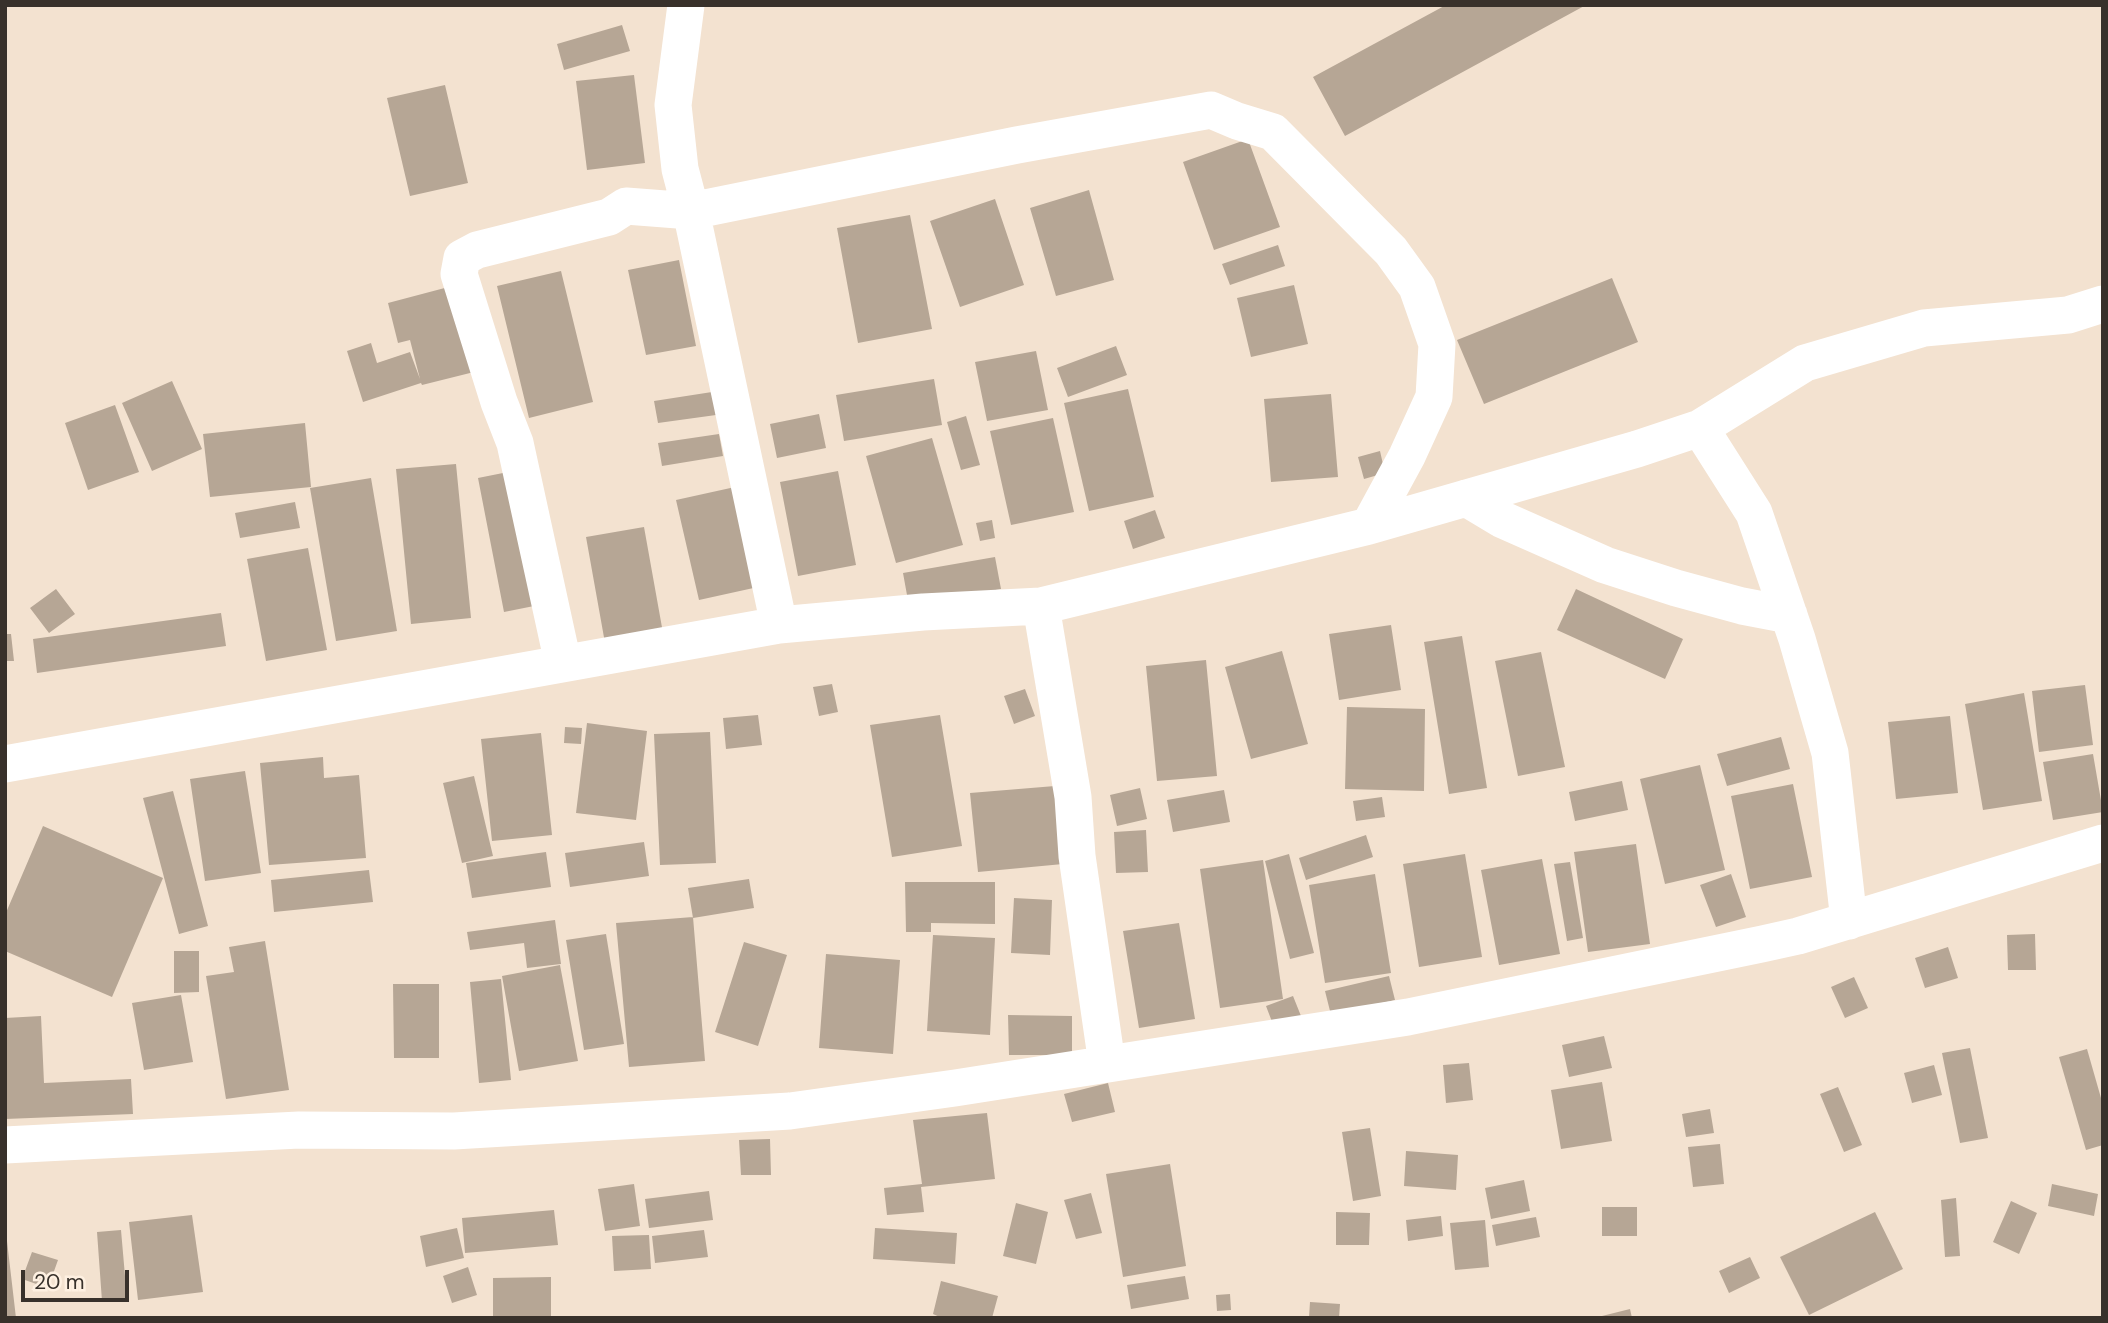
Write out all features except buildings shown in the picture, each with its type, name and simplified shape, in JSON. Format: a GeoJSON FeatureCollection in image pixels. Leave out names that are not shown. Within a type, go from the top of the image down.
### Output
{"type":"FeatureCollection","features":[{"type":"Feature","properties":{"kind":"street"},"geometry":{"type":"LineString","coordinates":[[686,5],[673,105],[680,169],[779,625]]}},
{"type":"Feature","properties":{"kind":"street"},"geometry":{"type":"LineString","coordinates":[[562,663],[515,443],[499,402],[459,274],[462,258],[477,250],[609,218],[626,206],[691,211],[1017,145],[1212,110],[1273,132],[1391,251],[1418,286],[1437,344],[1434,397],[1407,456],[1369,526]]}},
{"type":"Feature","properties":{"kind":"street"},"geometry":{"type":"LineString","coordinates":[[5,764],[779,625],[923,612],[1041,606],[1369,526],[1700,428],[1805,363],[1924,328],[2068,315],[2103,304]]}},
{"type":"Feature","properties":{"kind":"street"},"geometry":{"type":"LineString","coordinates":[[1700,428],[1754,513],[1790,615],[1829,753],[1849,920]]}},
{"type":"Feature","properties":{"kind":"street"},"geometry":{"type":"LineString","coordinates":[[1466,498],[1501,519],[1605,565],[1689,591],[1790,615]]}},
{"type":"Feature","properties":{"kind":"street"},"geometry":{"type":"LineString","coordinates":[[1041,606],[1073,797],[1077,856],[1107,1064]]}},
{"type":"Feature","properties":{"kind":"street"},"geometry":{"type":"LineString","coordinates":[[5,1145],[299,1130],[454,1131],[790,1111],[955,1088],[1408,1017],[1798,936],[2103,843]]}}]}
